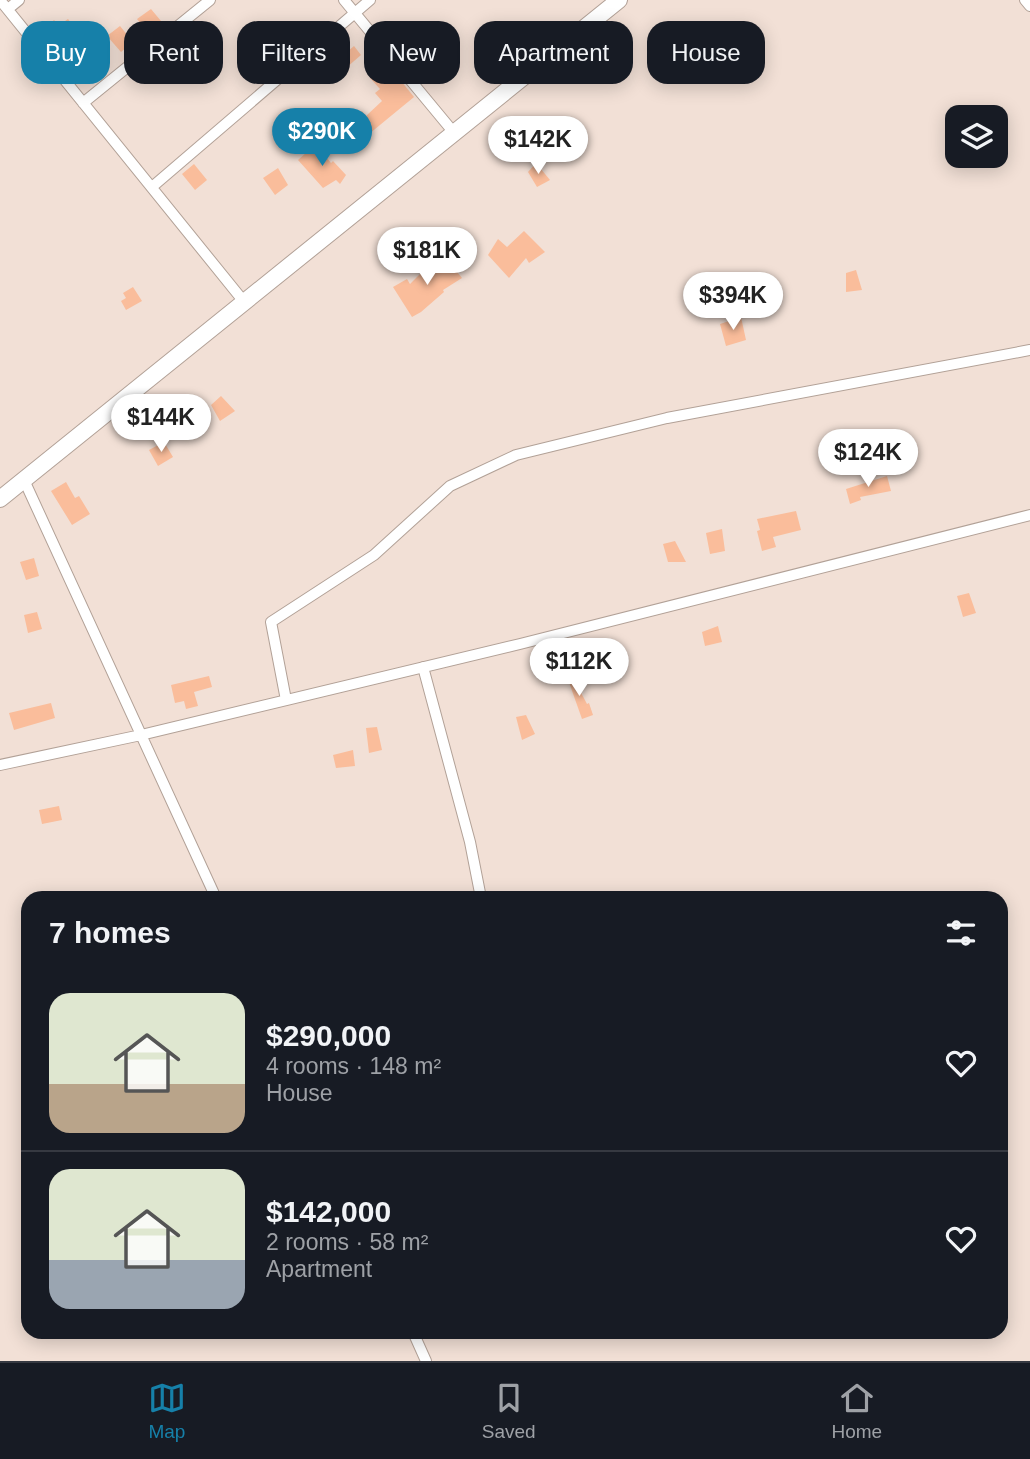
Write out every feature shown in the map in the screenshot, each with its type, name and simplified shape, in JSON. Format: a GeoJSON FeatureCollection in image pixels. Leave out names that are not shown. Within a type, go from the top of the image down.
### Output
{"type":"FeatureCollection","features":[{"type":"Feature","properties":{"kind":"main road"},"geometry":{"type":"LineString","coordinates":[[0,499],[619,0]]}},
{"type":"Feature","properties":{"kind":"street"},"geometry":{"type":"LineString","coordinates":[[19,0],[4,5],[245,303]]}},
{"type":"Feature","properties":{"kind":"street"},"geometry":{"type":"LineString","coordinates":[[83,103],[210,0]]}},
{"type":"Feature","properties":{"kind":"street"},"geometry":{"type":"LineString","coordinates":[[344,0],[455,134]]}},
{"type":"Feature","properties":{"kind":"street"},"geometry":{"type":"LineString","coordinates":[[152,187],[370,0]]}},
{"type":"Feature","properties":{"kind":"street"},"geometry":{"type":"LineString","coordinates":[[1025,0],[1030,6]]}},
{"type":"Feature","properties":{"kind":"street"},"geometry":{"type":"LineString","coordinates":[[286,700],[271,622],[374,555],[450,486],[516,455],[667,418],[1030,350]]}},
{"type":"Feature","properties":{"kind":"street"},"geometry":{"type":"LineString","coordinates":[[24,480],[213,891]]}},
{"type":"Feature","properties":{"kind":"street"},"geometry":{"type":"LineString","coordinates":[[0,765],[141,735],[423,667],[1030,515]]}},
{"type":"Feature","properties":{"kind":"street"},"geometry":{"type":"LineString","coordinates":[[423,667],[470,842],[480,891]]}},
{"type":"Feature","properties":{"kind":"street"},"geometry":{"type":"LineString","coordinates":[[416,1339],[426,1361]]}},
{"type":"Feature","properties":{"kind":"building"},"geometry":{"type":"Polygon","coordinates":[[[151,9],[161,21],[139,21],[137,19],[151,9]]]}},
{"type":"Feature","properties":{"kind":"building"},"geometry":{"type":"Polygon","coordinates":[[[120,26],[124,31],[124,50],[121,52],[110,39],[110,34],[120,26]]]}},
{"type":"Feature","properties":{"kind":"building"},"geometry":{"type":"Polygon","coordinates":[[[354,46],[361,55],[350,65],[350,49],[354,46]]]}},
{"type":"Feature","properties":{"kind":"building"},"geometry":{"type":"Polygon","coordinates":[[[375,84],[403,84],[414,97],[369,134],[354,118],[362,111],[366,116],[382,101],[375,93],[380,89],[375,84]]]}},
{"type":"Feature","properties":{"kind":"building"},"geometry":{"type":"Polygon","coordinates":[[[319,148],[331,163],[333,161],[346,175],[340,184],[336,180],[323,188],[298,160],[307,152],[319,148]]]}},
{"type":"Feature","properties":{"kind":"building"},"geometry":{"type":"Polygon","coordinates":[[[536,163],[550,180],[537,187],[528,172],[536,163]]]}},
{"type":"Feature","properties":{"kind":"building"},"geometry":{"type":"Polygon","coordinates":[[[194,164],[207,180],[195,190],[182,174],[194,164]]]}},
{"type":"Feature","properties":{"kind":"building"},"geometry":{"type":"Polygon","coordinates":[[[278,168],[288,185],[275,195],[263,178],[278,168]]]}},
{"type":"Feature","properties":{"kind":"building"},"geometry":{"type":"Polygon","coordinates":[[[524,231],[545,252],[529,263],[526,258],[509,278],[488,255],[498,239],[507,247],[524,231]]]}},
{"type":"Feature","properties":{"kind":"building"},"geometry":{"type":"Polygon","coordinates":[[[446,258],[462,278],[443,290],[444,292],[412,317],[393,287],[407,279],[410,284],[428,266],[429,268],[446,258]]]}},
{"type":"Feature","properties":{"kind":"building"},"geometry":{"type":"Polygon","coordinates":[[[856,270],[862,290],[846,292],[846,273],[856,270]]]}},
{"type":"Feature","properties":{"kind":"building"},"geometry":{"type":"Polygon","coordinates":[[[133,287],[142,301],[126,310],[121,301],[126,298],[123,293],[133,287]]]}},
{"type":"Feature","properties":{"kind":"building"},"geometry":{"type":"Polygon","coordinates":[[[741,317],[746,340],[726,346],[720,324],[741,317]]]}},
{"type":"Feature","properties":{"kind":"building"},"geometry":{"type":"Polygon","coordinates":[[[221,396],[235,411],[220,421],[211,405],[221,396]]]}},
{"type":"Feature","properties":{"kind":"building"},"geometry":{"type":"Polygon","coordinates":[[[164,442],[173,457],[158,466],[149,450],[164,442]]]}},
{"type":"Feature","properties":{"kind":"building"},"geometry":{"type":"Polygon","coordinates":[[[887,476],[891,491],[860,497],[861,500],[850,504],[846,489],[887,476]]]}},
{"type":"Feature","properties":{"kind":"building"},"geometry":{"type":"Polygon","coordinates":[[[66,482],[75,498],[79,496],[90,514],[72,525],[51,491],[66,482]]]}},
{"type":"Feature","properties":{"kind":"building"},"geometry":{"type":"Polygon","coordinates":[[[796,511],[801,530],[773,537],[776,547],[762,551],[757,519],[796,511]]]}},
{"type":"Feature","properties":{"kind":"building"},"geometry":{"type":"Polygon","coordinates":[[[722,529],[725,551],[710,554],[706,533],[722,529]]]}},
{"type":"Feature","properties":{"kind":"building"},"geometry":{"type":"Polygon","coordinates":[[[675,541],[686,562],[668,562],[663,544],[675,541]]]}},
{"type":"Feature","properties":{"kind":"building"},"geometry":{"type":"Polygon","coordinates":[[[34,558],[39,576],[26,580],[20,562],[34,558]]]}},
{"type":"Feature","properties":{"kind":"building"},"geometry":{"type":"Polygon","coordinates":[[[969,593],[976,613],[963,617],[957,596],[969,593]]]}},
{"type":"Feature","properties":{"kind":"building"},"geometry":{"type":"Polygon","coordinates":[[[37,612],[42,629],[28,633],[24,615],[37,612]]]}},
{"type":"Feature","properties":{"kind":"building"},"geometry":{"type":"Polygon","coordinates":[[[718,626],[722,642],[705,646],[702,632],[718,626]]]}},
{"type":"Feature","properties":{"kind":"building"},"geometry":{"type":"Polygon","coordinates":[[[569,670],[587,704],[589,703],[593,715],[582,719],[565,671],[569,670]]]}},
{"type":"Feature","properties":{"kind":"building"},"geometry":{"type":"Polygon","coordinates":[[[209,676],[212,687],[194,692],[198,706],[186,709],[184,701],[175,703],[171,685],[209,676]]]}},
{"type":"Feature","properties":{"kind":"building"},"geometry":{"type":"Polygon","coordinates":[[[51,703],[55,718],[14,730],[9,713],[51,703]]]}},
{"type":"Feature","properties":{"kind":"building"},"geometry":{"type":"Polygon","coordinates":[[[526,715],[535,734],[522,740],[516,717],[526,715]]]}},
{"type":"Feature","properties":{"kind":"building"},"geometry":{"type":"Polygon","coordinates":[[[377,727],[382,750],[369,753],[366,728],[377,727]]]}},
{"type":"Feature","properties":{"kind":"building"},"geometry":{"type":"Polygon","coordinates":[[[353,750],[355,766],[336,768],[333,755],[353,750]]]}},
{"type":"Feature","properties":{"kind":"building"},"geometry":{"type":"Polygon","coordinates":[[[59,806],[62,820],[42,824],[39,810],[59,806]]]}}]}
